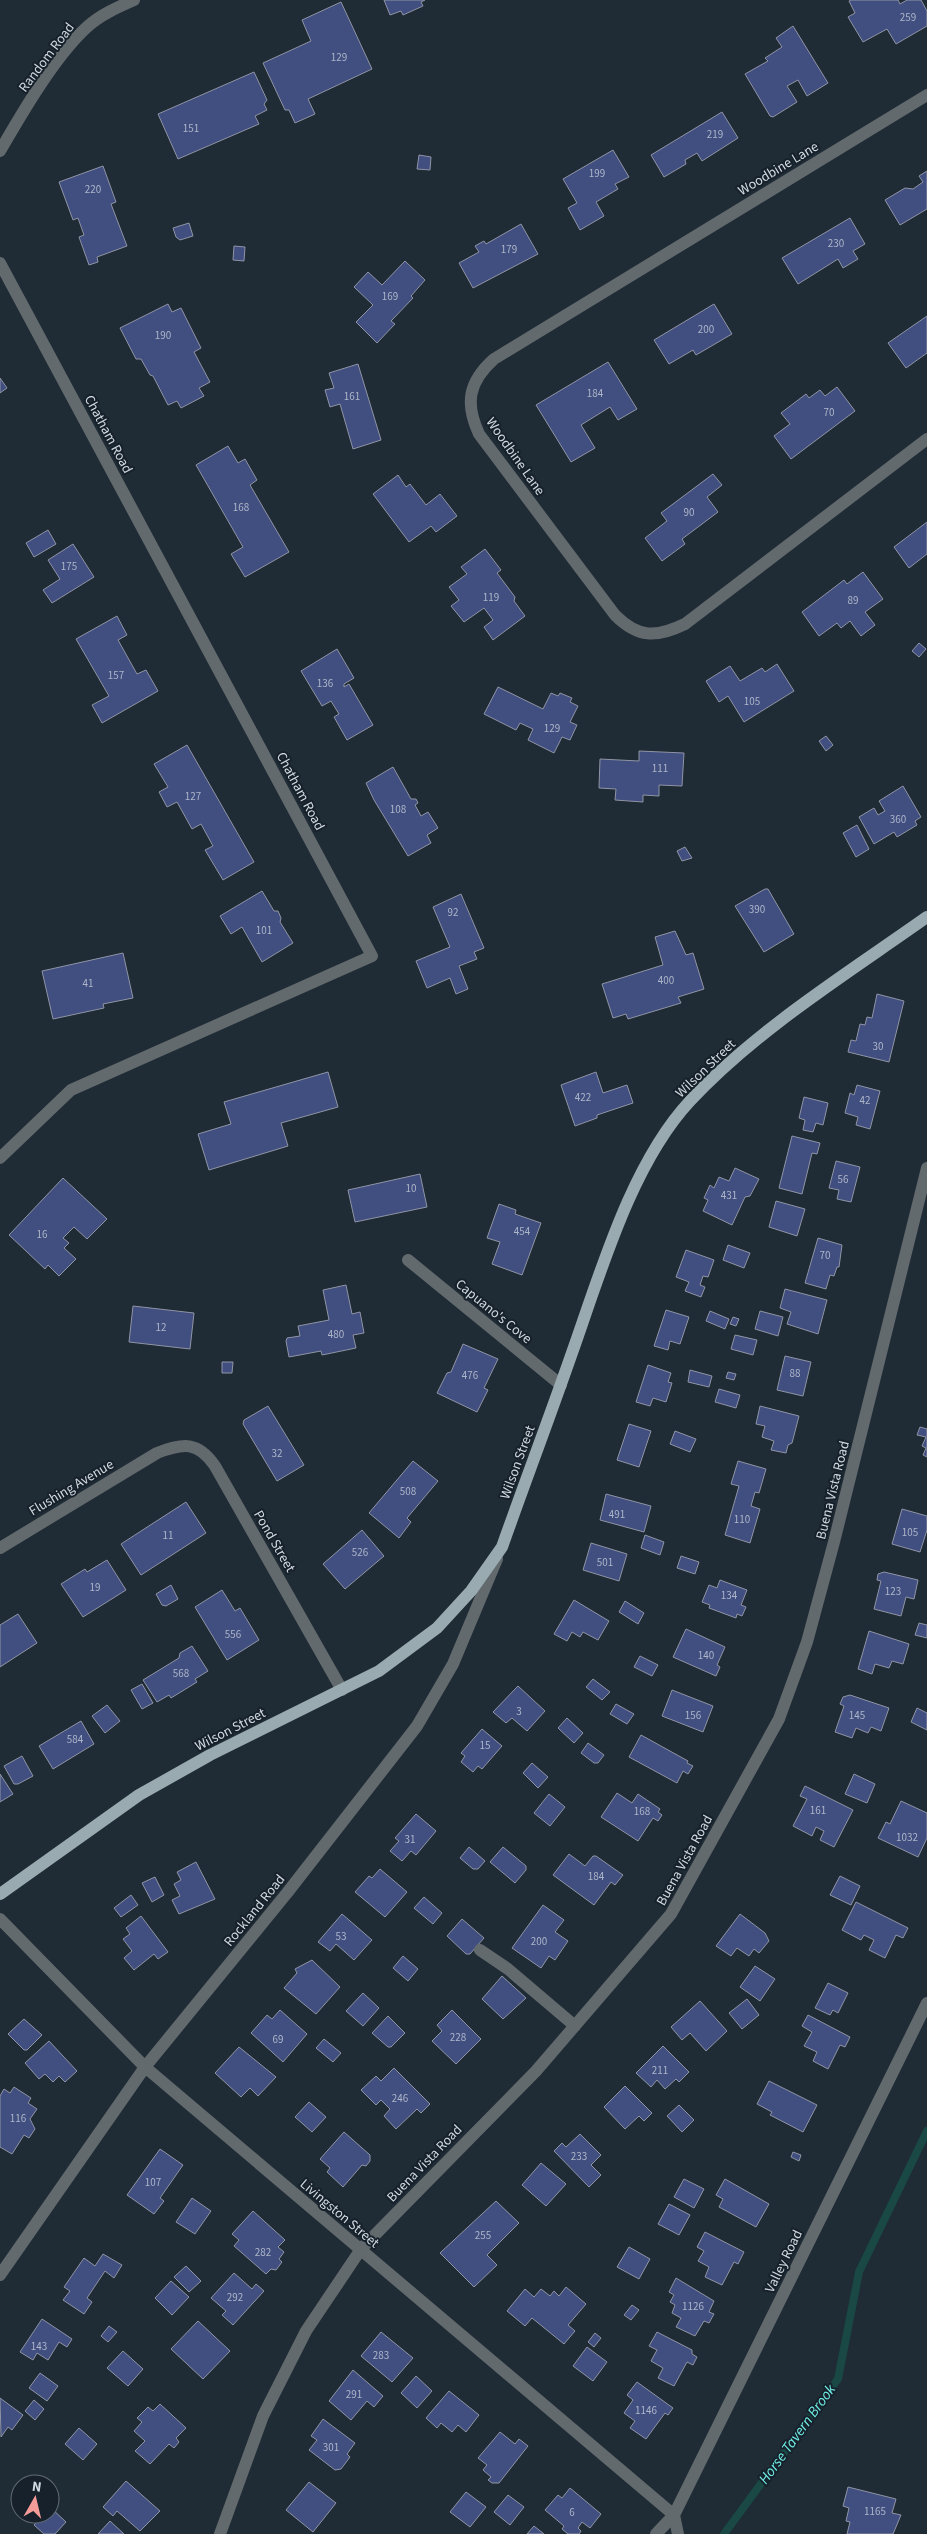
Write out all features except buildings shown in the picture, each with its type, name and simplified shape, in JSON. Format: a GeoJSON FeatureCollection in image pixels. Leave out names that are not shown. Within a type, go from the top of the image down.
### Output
{"type":"FeatureCollection","features":[{"type":"Feature","properties":{"kind":"main road","name":"Wilson Street"},"geometry":{"type":"LineString","coordinates":[[0,1894],[139,1795],[210,1754],[379,1670],[437,1628],[471,1591],[502,1547],[626,1208],[649,1160],[690,1102],[747,1048],[927,917]]}},
{"type":"Feature","properties":{"kind":"street","name":"Random Road"},"geometry":{"type":"LineString","coordinates":[[0,151],[20,116],[71,43],[88,26],[112,10],[134,0]]}},
{"type":"Feature","properties":{"kind":"street","name":"Woodbine Lane"},"geometry":{"type":"LineString","coordinates":[[927,94],[494,359],[483,369],[476,380],[470,407],[479,434],[609,607],[627,626],[645,634],[666,633],[685,624],[927,439]]}},
{"type":"Feature","properties":{"kind":"street","name":"Chatham Road"},"geometry":{"type":"LineString","coordinates":[[0,263],[372,956],[71,1090],[0,1158]]}},
{"type":"Feature","properties":{"kind":"street","name":"Buena Vista Road"},"geometry":{"type":"LineString","coordinates":[[220,2534],[268,2408],[306,2331],[361,2249],[536,2071],[671,1914],[779,1719],[807,1642],[834,1542],[927,1168]]}},
{"type":"Feature","properties":{"kind":"street","name":"Capuano's Cove"},"geometry":{"type":"LineString","coordinates":[[408,1260],[561,1385]]}},
{"type":"Feature","properties":{"kind":"street","name":"Pond Street"},"geometry":{"type":"LineString","coordinates":[[157,1453],[181,1446],[192,1446],[208,1457],[342,1690]]}},
{"type":"Feature","properties":{"kind":"street","name":"Flushing Avenue"},"geometry":{"type":"LineString","coordinates":[[0,1548],[157,1453]]}},
{"type":"Feature","properties":{"kind":"street","name":"Rockland Road"},"geometry":{"type":"LineString","coordinates":[[0,2275],[145,2067],[287,1893],[417,1726],[453,1664],[502,1547]]}},
{"type":"Feature","properties":{"kind":"street","name":"Livingston Street"},"geometry":{"type":"LineString","coordinates":[[0,1919],[145,2067],[674,2515]]}},
{"type":"Feature","properties":{"kind":"street"},"geometry":{"type":"LineString","coordinates":[[480,1950],[508,1969],[574,2026]]}},
{"type":"Feature","properties":{"kind":"street","name":"Valley Road"},"geometry":{"type":"LineString","coordinates":[[656,2534],[674,2515],[927,2004]]}},
{"type":"Feature","properties":{"kind":"street"},"geometry":{"type":"LineString","coordinates":[[674,2515],[678,2534]]}},
{"type":"Feature","properties":{"kind":"waterway","name":"Horse Tavern Brook"},"geometry":{"type":"LineString","coordinates":[[724,2534],[838,2379],[859,2272],[927,2131]]}}]}
